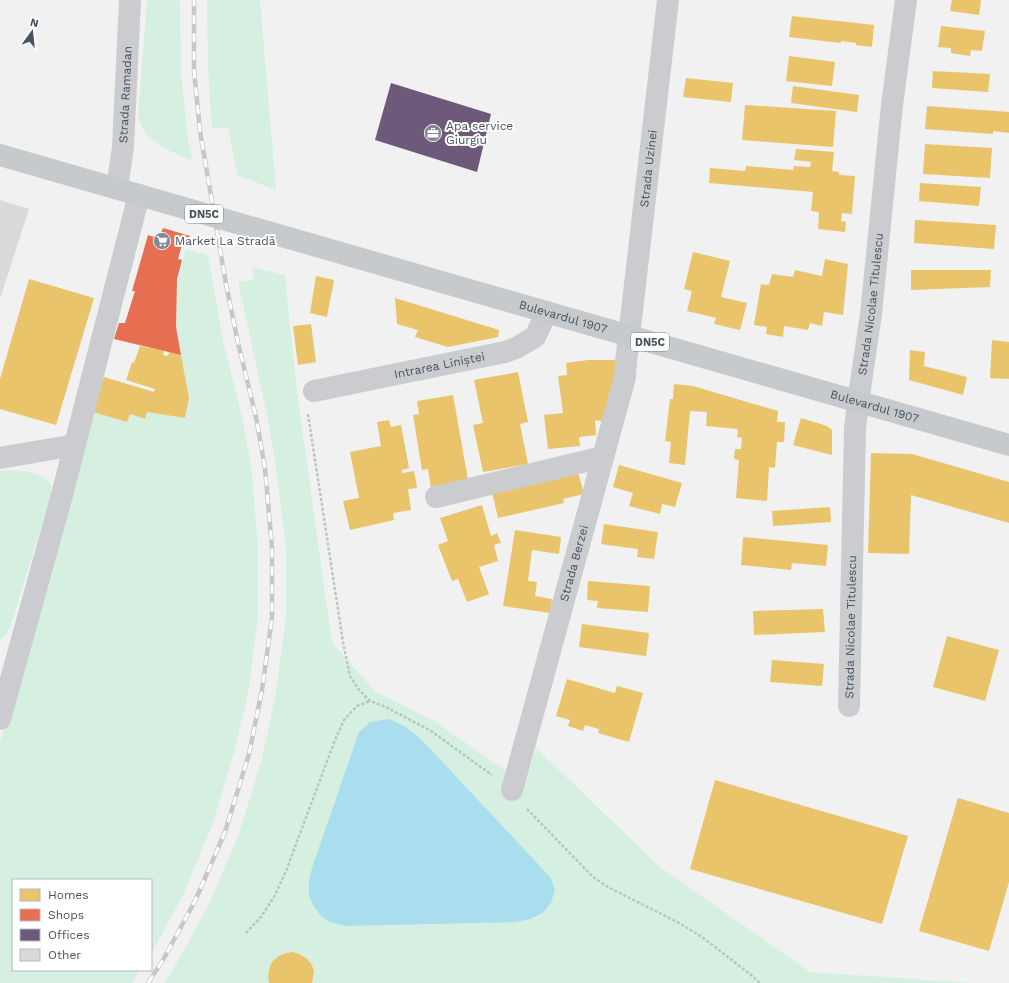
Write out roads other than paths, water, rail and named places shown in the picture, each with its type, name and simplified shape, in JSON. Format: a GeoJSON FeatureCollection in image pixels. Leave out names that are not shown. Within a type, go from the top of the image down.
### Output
{"type":"FeatureCollection","features":[{"type":"Feature","properties":{"kind":"main road","name":"DN5C"},"geometry":{"type":"LineString","coordinates":[[0,155],[117,188]]}},
{"type":"Feature","properties":{"kind":"main road","name":"Bulevardul 1907"},"geometry":{"type":"LineString","coordinates":[[117,188],[1009,445]]}},
{"type":"Feature","properties":{"kind":"street","name":"Strada Ramadan"},"geometry":{"type":"LineString","coordinates":[[117,188],[123,147],[130,0]]}},
{"type":"Feature","properties":{"kind":"street","name":"Strada Uzinei"},"geometry":{"type":"LineString","coordinates":[[629,336],[668,0]]}},
{"type":"Feature","properties":{"kind":"street","name":"Strada Nicolae Titulescu"},"geometry":{"type":"LineString","coordinates":[[849,706],[855,429],[871,314],[892,105],[906,0]]}},
{"type":"Feature","properties":{"kind":"street"},"geometry":{"type":"LineString","coordinates":[[0,719],[8,665],[62,495],[139,195]]}},
{"type":"Feature","properties":{"kind":"street","name":"Intrarea Liniștei"},"geometry":{"type":"LineString","coordinates":[[314,391],[505,352],[516,348],[535,337],[547,312]]}},
{"type":"Feature","properties":{"kind":"street","name":"Strada Berzei"},"geometry":{"type":"LineString","coordinates":[[512,790],[625,377],[629,336]]}},
{"type":"Feature","properties":{"kind":"street"},"geometry":{"type":"LineString","coordinates":[[0,458],[74,445]]}},
{"type":"Feature","properties":{"kind":"street"},"geometry":{"type":"LineString","coordinates":[[436,497],[603,457]]}},
{"type":"Feature","properties":{"kind":"water"},"geometry":{"type":"Polygon","coordinates":[[[389,719],[406,727],[421,739],[551,878],[555,890],[551,903],[543,913],[530,919],[516,922],[345,926],[330,922],[319,913],[310,898],[308,887],[310,877],[359,732],[370,722],[389,719]]]}},
{"type":"Feature","properties":{"kind":"railway"},"geometry":{"type":"LineString","coordinates":[[148,983],[163,960],[195,901],[225,832],[249,754],[262,690],[272,617],[272,548],[265,468],[256,417],[238,343],[226,284],[200,131],[194,70],[194,0]]}},
{"type":"Feature","properties":{"kind":"place","name":"Apa service Giurgiu"},"geometry":{"type":"Point","coordinates":[433,133]}},
{"type":"Feature","properties":{"kind":"place","name":"Market La Stradă"},"geometry":{"type":"Point","coordinates":[162,241]}}]}
